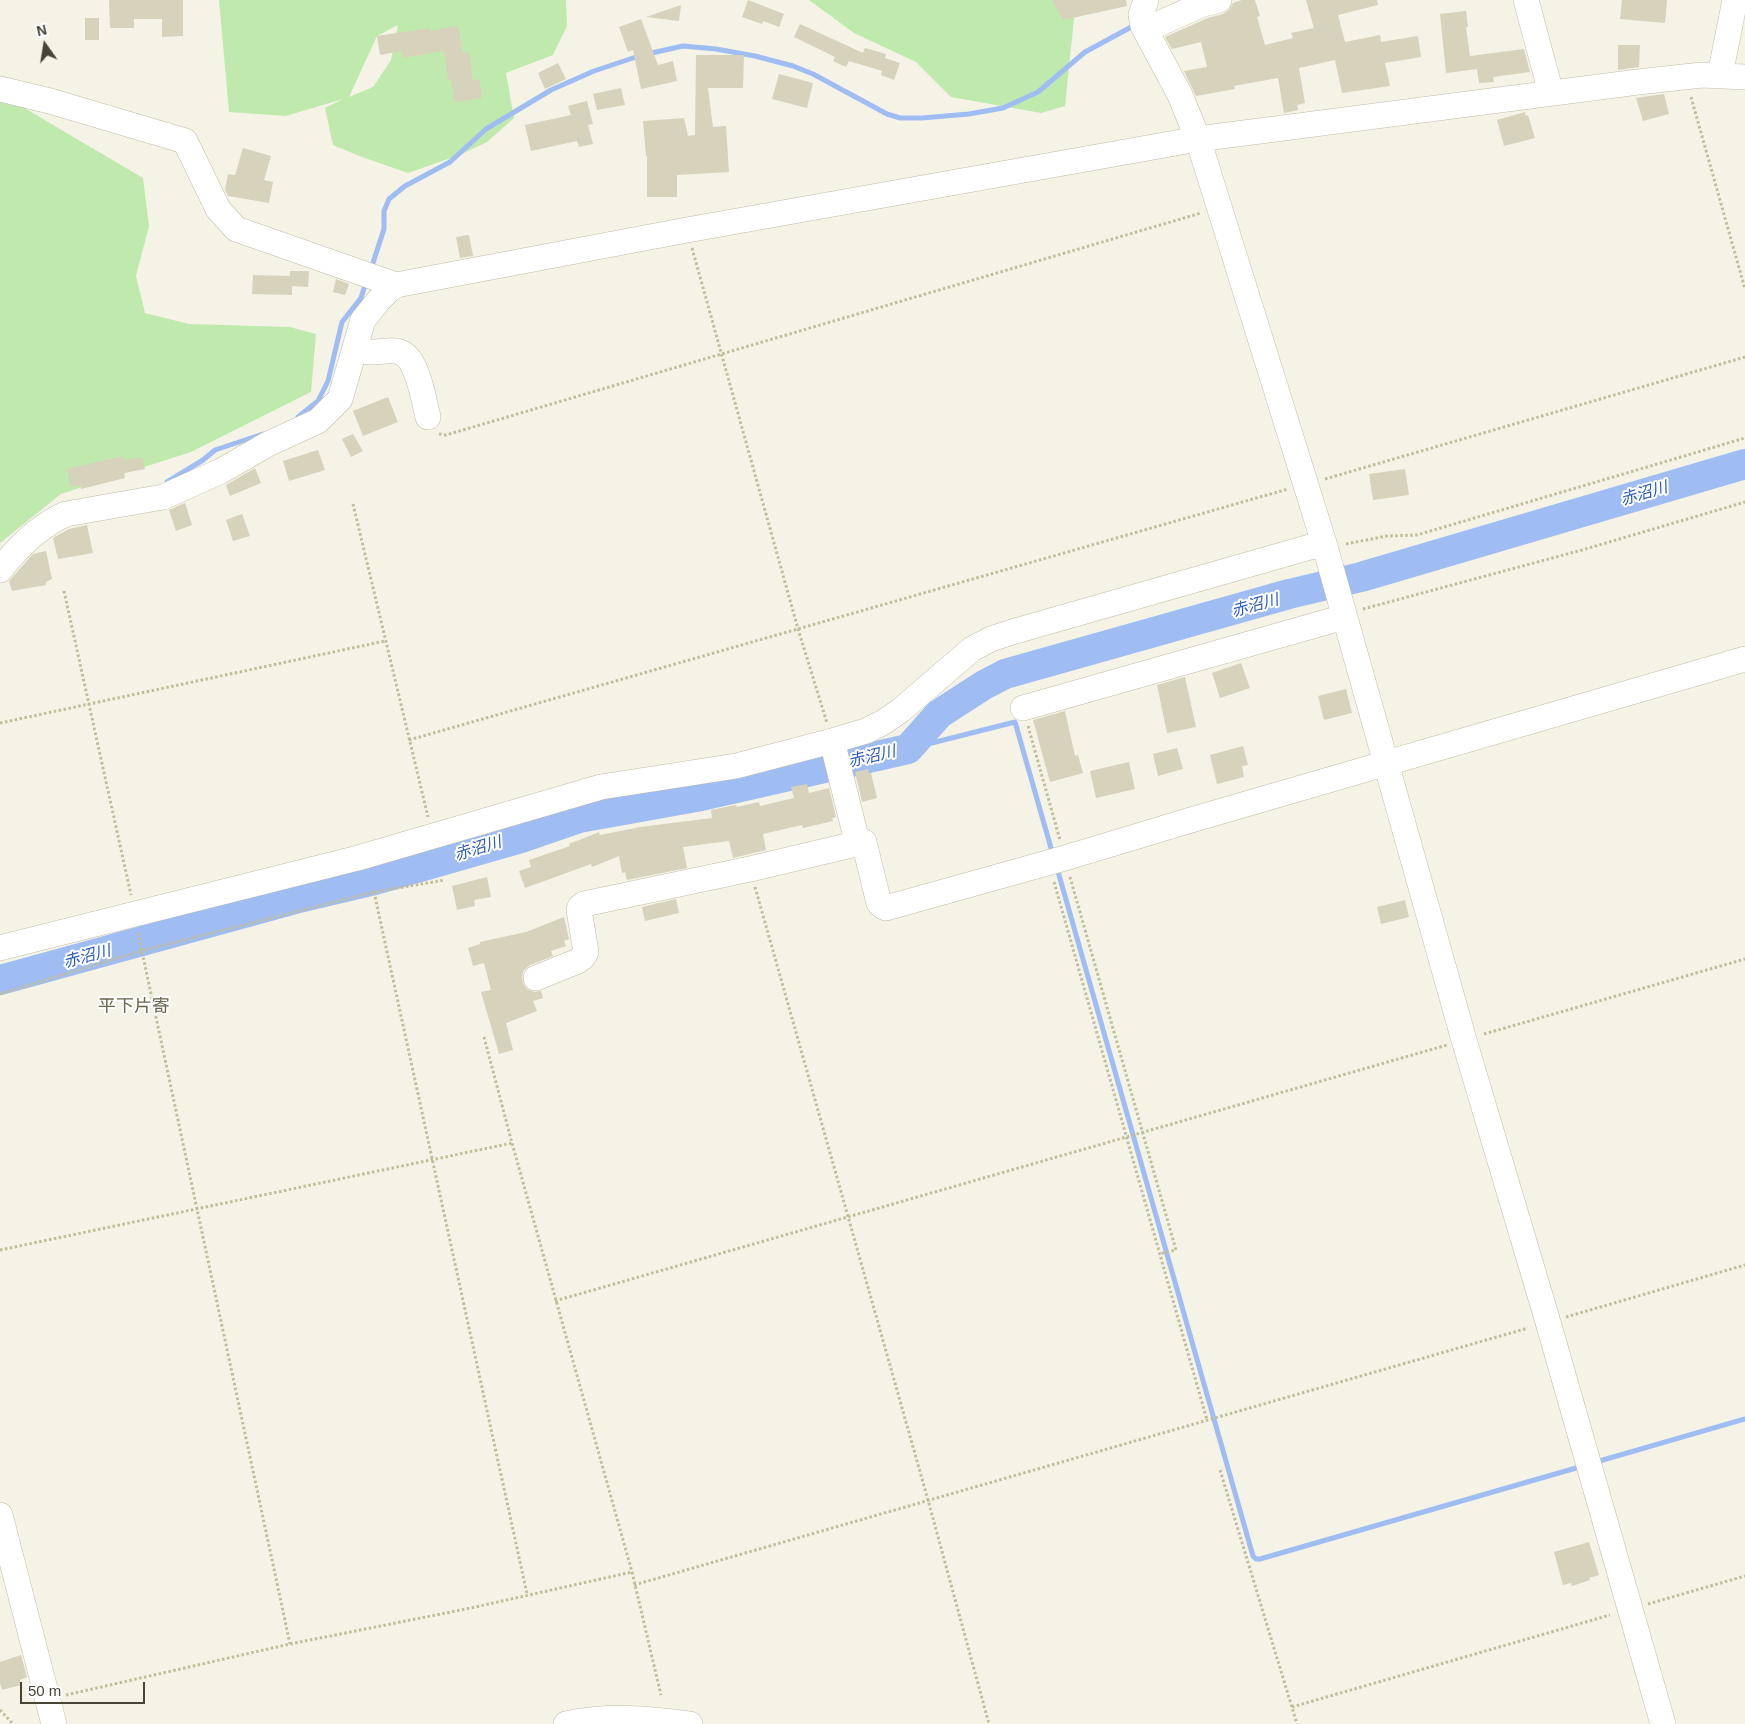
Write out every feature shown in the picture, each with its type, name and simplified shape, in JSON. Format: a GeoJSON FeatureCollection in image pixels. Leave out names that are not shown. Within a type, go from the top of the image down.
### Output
{"type":"FeatureCollection","features":[{"type":"Feature","properties":{"kind":"street"},"geometry":{"type":"LineString","coordinates":[[1219,0],[1144,18],[1198,139],[1326,549],[1464,1040],[1548,1322],[1663,1724]]}},
{"type":"Feature","properties":{"kind":"street"},"geometry":{"type":"LineString","coordinates":[[1526,0],[1551,93]]}},
{"type":"Feature","properties":{"kind":"street"},"geometry":{"type":"LineString","coordinates":[[1720,75],[1735,0]]}},
{"type":"Feature","properties":{"kind":"street"},"geometry":{"type":"LineString","coordinates":[[0,570],[16,550],[66,514],[163,497],[221,471],[268,444],[318,421],[340,399],[363,320],[379,300],[396,285],[687,230],[1198,139],[1685,77],[1720,75],[1745,77]]}},
{"type":"Feature","properties":{"kind":"street"},"geometry":{"type":"LineString","coordinates":[[0,88],[50,101],[185,142],[218,209],[236,229],[396,285]]}},
{"type":"Feature","properties":{"kind":"street"},"geometry":{"type":"LineString","coordinates":[[355,349],[370,352],[390,351],[402,353],[410,359],[418,379],[428,417]]}},
{"type":"Feature","properties":{"kind":"street"},"geometry":{"type":"LineString","coordinates":[[0,948],[136,922],[432,838],[601,787],[736,766],[836,756],[866,731],[901,710],[972,650],[991,639],[1326,549]]}},
{"type":"Feature","properties":{"kind":"street"},"geometry":{"type":"LineString","coordinates":[[1023,708],[1343,612]]}},
{"type":"Feature","properties":{"kind":"street"},"geometry":{"type":"LineString","coordinates":[[836,756],[856,837],[864,842],[879,903],[886,908],[1745,659]]}},
{"type":"Feature","properties":{"kind":"street"},"geometry":{"type":"LineString","coordinates":[[536,978],[578,961],[583,957],[586,952],[579,910],[584,904],[750,869],[864,842]]}},
{"type":"Feature","properties":{"kind":"street"},"geometry":{"type":"LineString","coordinates":[[0,1515],[54,1724]]}},
{"type":"Feature","properties":{"kind":"street"},"geometry":{"type":"LineString","coordinates":[[566,1724],[605,1717],[666,1720],[690,1724]]}},
{"type":"Feature","properties":{"kind":"path"},"geometry":{"type":"LineString","coordinates":[[1685,77],[1745,289]]}},
{"type":"Feature","properties":{"kind":"path"},"geometry":{"type":"LineString","coordinates":[[428,417],[438,434],[446,435],[1219,208]]}},
{"type":"Feature","properties":{"kind":"path"},"geometry":{"type":"LineString","coordinates":[[687,230],[798,630],[836,756]]}},
{"type":"Feature","properties":{"kind":"path"},"geometry":{"type":"LineString","coordinates":[[409,740],[1745,357]]}},
{"type":"Feature","properties":{"kind":"path"},"geometry":{"type":"LineString","coordinates":[[1326,549],[1387,536],[1417,535],[1745,438]]}},
{"type":"Feature","properties":{"kind":"path"},"geometry":{"type":"LineString","coordinates":[[1343,612],[1365,608],[1582,550],[1745,502]]}},
{"type":"Feature","properties":{"kind":"path"},"geometry":{"type":"LineString","coordinates":[[353,504],[432,838]]}},
{"type":"Feature","properties":{"kind":"path"},"geometry":{"type":"LineString","coordinates":[[64,591],[290,1644]]}},
{"type":"Feature","properties":{"kind":"path"},"geometry":{"type":"LineString","coordinates":[[0,724],[386,640]]}},
{"type":"Feature","properties":{"kind":"path"},"geometry":{"type":"LineString","coordinates":[[1023,708],[1056,860],[1128,1137],[1208,1420]]}},
{"type":"Feature","properties":{"kind":"path"},"geometry":{"type":"LineString","coordinates":[[1056,860],[1176,1250],[1160,1254]]}},
{"type":"Feature","properties":{"kind":"path"},"geometry":{"type":"LineString","coordinates":[[750,869],[928,1500],[989,1724]]}},
{"type":"Feature","properties":{"kind":"path"},"geometry":{"type":"LineString","coordinates":[[0,994],[141,949],[374,892],[445,880]]}},
{"type":"Feature","properties":{"kind":"path"},"geometry":{"type":"LineString","coordinates":[[374,892],[527,1594]]}},
{"type":"Feature","properties":{"kind":"path"},"geometry":{"type":"LineString","coordinates":[[555,1301],[1745,959]]}},
{"type":"Feature","properties":{"kind":"path"},"geometry":{"type":"LineString","coordinates":[[484,1038],[555,1301],[632,1572],[661,1695]]}},
{"type":"Feature","properties":{"kind":"path"},"geometry":{"type":"LineString","coordinates":[[0,1250],[512,1143]]}},
{"type":"Feature","properties":{"kind":"path"},"geometry":{"type":"LineString","coordinates":[[634,1585],[1745,1265]]}},
{"type":"Feature","properties":{"kind":"path"},"geometry":{"type":"LineString","coordinates":[[1220,1470],[1296,1724]]}},
{"type":"Feature","properties":{"kind":"path"},"geometry":{"type":"LineString","coordinates":[[48,1698],[290,1644],[471,1608],[632,1572]]}},
{"type":"Feature","properties":{"kind":"path"},"geometry":{"type":"LineString","coordinates":[[1292,1707],[1745,1576]]}},
{"type":"Feature","properties":{"kind":"path"},"geometry":{"type":"LineString","coordinates":[[0,1710],[13,1724]]}},
{"type":"Feature","properties":{"kind":"green space"},"geometry":{"type":"Polygon","coordinates":[[[219,0],[566,0],[567,26],[553,55],[506,73],[514,118],[487,142],[462,154],[408,173],[333,145],[325,108],[343,99],[286,116],[229,112],[219,0]],[[398,25],[377,36],[349,97],[373,87],[391,60],[398,25]]]}},
{"type":"Feature","properties":{"kind":"green space"},"geometry":{"type":"Polygon","coordinates":[[[809,0],[1076,0],[1065,106],[1041,113],[951,97],[916,62],[854,33],[809,0]]]}},
{"type":"Feature","properties":{"kind":"green space"},"geometry":{"type":"Polygon","coordinates":[[[0,96],[21,106],[143,178],[149,226],[136,276],[145,313],[189,324],[290,327],[316,334],[311,392],[191,452],[61,494],[0,543],[0,96]]]}},
{"type":"Feature","properties":{"kind":"building"},"geometry":{"type":"Polygon","coordinates":[[[109,0],[183,0],[183,36],[162,37],[162,19],[134,19],[134,28],[110,28],[109,0]]]}},
{"type":"Feature","properties":{"kind":"building"},"geometry":{"type":"Polygon","coordinates":[[[748,0],[784,14],[779,27],[763,21],[762,24],[742,17],[748,0]]]}},
{"type":"Feature","properties":{"kind":"building"},"geometry":{"type":"Polygon","coordinates":[[[1052,0],[1126,0],[1127,6],[1063,20],[1052,0]]]}},
{"type":"Feature","properties":{"kind":"building"},"geometry":{"type":"Polygon","coordinates":[[[1242,0],[1255,0],[1260,16],[1257,17],[1265,45],[1293,38],[1291,33],[1314,28],[1306,0],[1377,0],[1378,5],[1338,15],[1345,42],[1380,35],[1381,42],[1418,36],[1421,57],[1385,63],[1390,86],[1342,93],[1335,60],[1299,68],[1305,103],[1297,105],[1298,110],[1284,113],[1278,78],[1234,86],[1235,89],[1196,96],[1184,71],[1207,67],[1201,42],[1172,49],[1165,37],[1208,18],[1223,14],[1229,10],[1233,3],[1242,0]]]}},
{"type":"Feature","properties":{"kind":"building"},"geometry":{"type":"Polygon","coordinates":[[[1622,0],[1667,0],[1665,23],[1620,19],[1622,0]]]}},
{"type":"Feature","properties":{"kind":"building"},"geometry":{"type":"Polygon","coordinates":[[[681,5],[679,21],[646,17],[681,5]]]}},
{"type":"Feature","properties":{"kind":"building"},"geometry":{"type":"Polygon","coordinates":[[[1466,11],[1470,56],[1524,49],[1530,72],[1493,77],[1494,82],[1479,83],[1477,69],[1446,73],[1440,14],[1466,11]]]}},
{"type":"Feature","properties":{"kind":"building"},"geometry":{"type":"Polygon","coordinates":[[[85,18],[99,18],[99,40],[85,40],[85,18]]]}},
{"type":"Feature","properties":{"kind":"building"},"geometry":{"type":"Polygon","coordinates":[[[641,19],[658,65],[673,61],[677,81],[641,89],[633,50],[628,52],[619,27],[641,19]]]}},
{"type":"Feature","properties":{"kind":"building"},"geometry":{"type":"Polygon","coordinates":[[[800,24],[863,53],[865,48],[886,54],[885,58],[900,63],[894,80],[881,75],[882,71],[849,61],[846,67],[833,61],[835,57],[794,37],[800,24]]]}},
{"type":"Feature","properties":{"kind":"building"},"geometry":{"type":"Polygon","coordinates":[[[458,26],[463,53],[469,52],[473,80],[479,79],[482,98],[455,102],[451,80],[448,80],[444,51],[403,58],[402,51],[380,55],[377,36],[430,28],[430,31],[458,26]]]}},
{"type":"Feature","properties":{"kind":"building"},"geometry":{"type":"Polygon","coordinates":[[[1618,45],[1640,45],[1639,67],[1618,70],[1618,45]]]}},
{"type":"Feature","properties":{"kind":"building"},"geometry":{"type":"Polygon","coordinates":[[[696,55],[744,55],[743,88],[708,88],[713,127],[726,126],[729,172],[677,175],[677,197],[647,197],[647,156],[643,121],[684,118],[688,136],[695,135],[696,55]]]}},
{"type":"Feature","properties":{"kind":"building"},"geometry":{"type":"Polygon","coordinates":[[[558,63],[566,79],[545,89],[538,73],[558,63]]]}},
{"type":"Feature","properties":{"kind":"building"},"geometry":{"type":"Polygon","coordinates":[[[779,74],[813,83],[807,108],[772,99],[779,74]]]}},
{"type":"Feature","properties":{"kind":"building"},"geometry":{"type":"Polygon","coordinates":[[[621,88],[625,105],[597,110],[593,94],[621,88]]]}},
{"type":"Feature","properties":{"kind":"building"},"geometry":{"type":"Polygon","coordinates":[[[1664,94],[1669,114],[1643,121],[1636,98],[1664,94]]]}},
{"type":"Feature","properties":{"kind":"building"},"geometry":{"type":"Polygon","coordinates":[[[587,101],[593,124],[588,125],[593,144],[579,147],[577,141],[531,151],[525,125],[571,115],[568,106],[587,101]]]}},
{"type":"Feature","properties":{"kind":"building"},"geometry":{"type":"Polygon","coordinates":[[[1525,112],[1526,116],[1528,115],[1535,138],[1504,146],[1497,120],[1525,112]]]}},
{"type":"Feature","properties":{"kind":"building"},"geometry":{"type":"Polygon","coordinates":[[[243,148],[271,156],[264,180],[273,182],[269,203],[228,196],[225,190],[228,174],[235,175],[243,148]]]}},
{"type":"Feature","properties":{"kind":"building"},"geometry":{"type":"Polygon","coordinates":[[[469,235],[473,256],[460,258],[456,237],[469,235]]]}},
{"type":"Feature","properties":{"kind":"building"},"geometry":{"type":"Polygon","coordinates":[[[290,271],[309,271],[308,287],[292,286],[292,295],[252,294],[253,275],[290,276],[290,271]]]}},
{"type":"Feature","properties":{"kind":"building"},"geometry":{"type":"Polygon","coordinates":[[[336,279],[349,284],[345,295],[333,292],[336,279]]]}},
{"type":"Feature","properties":{"kind":"building"},"geometry":{"type":"Polygon","coordinates":[[[388,397],[398,422],[363,436],[353,411],[388,397]]]}},
{"type":"Feature","properties":{"kind":"building"},"geometry":{"type":"Polygon","coordinates":[[[353,434],[363,451],[351,457],[342,439],[353,434]]]}},
{"type":"Feature","properties":{"kind":"building"},"geometry":{"type":"Polygon","coordinates":[[[318,450],[325,470],[289,481],[283,461],[318,450]]]}},
{"type":"Feature","properties":{"kind":"building"},"geometry":{"type":"Polygon","coordinates":[[[123,456],[124,460],[142,457],[145,469],[124,473],[125,478],[81,489],[81,485],[71,487],[67,469],[123,456]]]}},
{"type":"Feature","properties":{"kind":"building"},"geometry":{"type":"Polygon","coordinates":[[[255,468],[261,483],[230,496],[226,485],[255,468]]]}},
{"type":"Feature","properties":{"kind":"building"},"geometry":{"type":"Polygon","coordinates":[[[1405,469],[1409,495],[1373,500],[1369,474],[1405,469]]]}},
{"type":"Feature","properties":{"kind":"building"},"geometry":{"type":"Polygon","coordinates":[[[185,503],[192,525],[176,531],[169,510],[185,503]]]}},
{"type":"Feature","properties":{"kind":"building"},"geometry":{"type":"Polygon","coordinates":[[[242,514],[250,536],[233,541],[226,520],[242,514]]]}},
{"type":"Feature","properties":{"kind":"building"},"geometry":{"type":"Polygon","coordinates":[[[87,525],[93,553],[58,559],[53,538],[69,529],[87,525]]]}},
{"type":"Feature","properties":{"kind":"building"},"geometry":{"type":"Polygon","coordinates":[[[46,551],[52,579],[46,582],[46,585],[12,591],[9,581],[33,554],[46,551]]]}},
{"type":"Feature","properties":{"kind":"building"},"geometry":{"type":"Polygon","coordinates":[[[1241,663],[1250,688],[1220,698],[1212,673],[1241,663]]]}},
{"type":"Feature","properties":{"kind":"building"},"geometry":{"type":"Polygon","coordinates":[[[1185,677],[1196,727],[1167,733],[1157,685],[1185,677]]]}},
{"type":"Feature","properties":{"kind":"building"},"geometry":{"type":"Polygon","coordinates":[[[1346,689],[1352,713],[1324,720],[1318,696],[1346,689]]]}},
{"type":"Feature","properties":{"kind":"building"},"geometry":{"type":"Polygon","coordinates":[[[1065,711],[1075,756],[1078,755],[1083,773],[1050,782],[1033,720],[1065,711]]]}},
{"type":"Feature","properties":{"kind":"building"},"geometry":{"type":"Polygon","coordinates":[[[1243,746],[1248,765],[1242,766],[1244,777],[1217,784],[1210,755],[1243,746]]]}},
{"type":"Feature","properties":{"kind":"building"},"geometry":{"type":"Polygon","coordinates":[[[1177,748],[1183,769],[1158,776],[1153,754],[1177,748]]]}},
{"type":"Feature","properties":{"kind":"building"},"geometry":{"type":"Polygon","coordinates":[[[1129,762],[1135,789],[1096,798],[1090,771],[1129,762]]]}},
{"type":"Feature","properties":{"kind":"building"},"geometry":{"type":"Polygon","coordinates":[[[868,769],[869,773],[871,773],[877,798],[862,802],[855,772],[868,769]]]}},
{"type":"Feature","properties":{"kind":"building"},"geometry":{"type":"Polygon","coordinates":[[[807,784],[809,793],[829,788],[836,817],[832,818],[833,821],[803,828],[802,825],[763,834],[766,850],[733,858],[729,841],[683,847],[687,868],[627,880],[625,872],[622,873],[619,856],[592,867],[591,864],[525,888],[519,871],[531,867],[529,860],[570,846],[569,844],[599,832],[600,835],[640,827],[712,818],[711,810],[759,802],[760,806],[794,798],[791,787],[807,784]]]}},
{"type":"Feature","properties":{"kind":"building"},"geometry":{"type":"Polygon","coordinates":[[[487,877],[491,897],[474,900],[475,906],[457,910],[452,886],[487,877]]]}},
{"type":"Feature","properties":{"kind":"building"},"geometry":{"type":"Polygon","coordinates":[[[676,899],[679,913],[645,921],[642,907],[676,899]]]}},
{"type":"Feature","properties":{"kind":"building"},"geometry":{"type":"Polygon","coordinates":[[[1405,900],[1409,917],[1381,924],[1377,907],[1405,900]]]}},
{"type":"Feature","properties":{"kind":"building"},"geometry":{"type":"Polygon","coordinates":[[[564,917],[569,939],[564,941],[566,946],[551,951],[553,956],[530,965],[524,970],[522,976],[523,983],[527,989],[534,992],[541,991],[543,998],[533,1001],[537,1011],[506,1023],[513,1050],[499,1054],[481,992],[491,990],[484,963],[473,966],[468,948],[480,944],[480,942],[526,932],[564,917]]]}},
{"type":"Feature","properties":{"kind":"building"},"geometry":{"type":"Polygon","coordinates":[[[1589,1542],[1599,1575],[1572,1586],[1571,1583],[1563,1585],[1554,1552],[1589,1542]]]}},
{"type":"Feature","properties":{"kind":"building"},"geometry":{"type":"Polygon","coordinates":[[[21,1655],[27,1677],[20,1680],[21,1685],[2,1690],[0,1662],[21,1655]]]}},
{"type":"Feature","properties":{"kind":"waterway"},"geometry":{"type":"LineString","coordinates":[[647,54],[683,46],[716,49],[755,56],[793,66],[813,74],[887,114],[900,118],[922,118],[969,114],[1003,108],[1038,92],[1085,52],[1135,25]]}},
{"type":"Feature","properties":{"kind":"waterway"},"geometry":{"type":"LineString","coordinates":[[371,269],[384,229],[384,211],[389,199],[405,186],[450,162],[486,129],[551,90],[594,71],[639,56]]}},
{"type":"Feature","properties":{"kind":"waterway"},"geometry":{"type":"LineString","coordinates":[[298,417],[318,401],[328,381],[342,322],[361,298],[366,282]]}},
{"type":"Feature","properties":{"kind":"waterway"},"geometry":{"type":"LineString","coordinates":[[167,482],[203,460],[215,450],[263,434]]}},
{"type":"Feature","properties":{"kind":"waterway","name":"赤沼川"},"geometry":{"type":"LineString","coordinates":[[0,980],[295,899],[371,881],[521,838],[579,818],[696,797],[908,749],[939,714],[1005,674],[1289,594],[1361,577],[1745,464]]}},
{"type":"Feature","properties":{"kind":"waterway"},"geometry":{"type":"LineString","coordinates":[[908,749],[1015,722],[1053,855]]}},
{"type":"Feature","properties":{"kind":"waterway"},"geometry":{"type":"LineString","coordinates":[[1057,868],[1253,1556],[1256,1559],[1260,1559],[1583,1466]]}},
{"type":"Feature","properties":{"kind":"waterway"},"geometry":{"type":"LineString","coordinates":[[1596,1462],[1745,1419]]}},
{"type":"Feature","properties":{"kind":"district","name":"平下片寄"},"geometry":{"type":"Point","coordinates":[134,1007]}}]}
